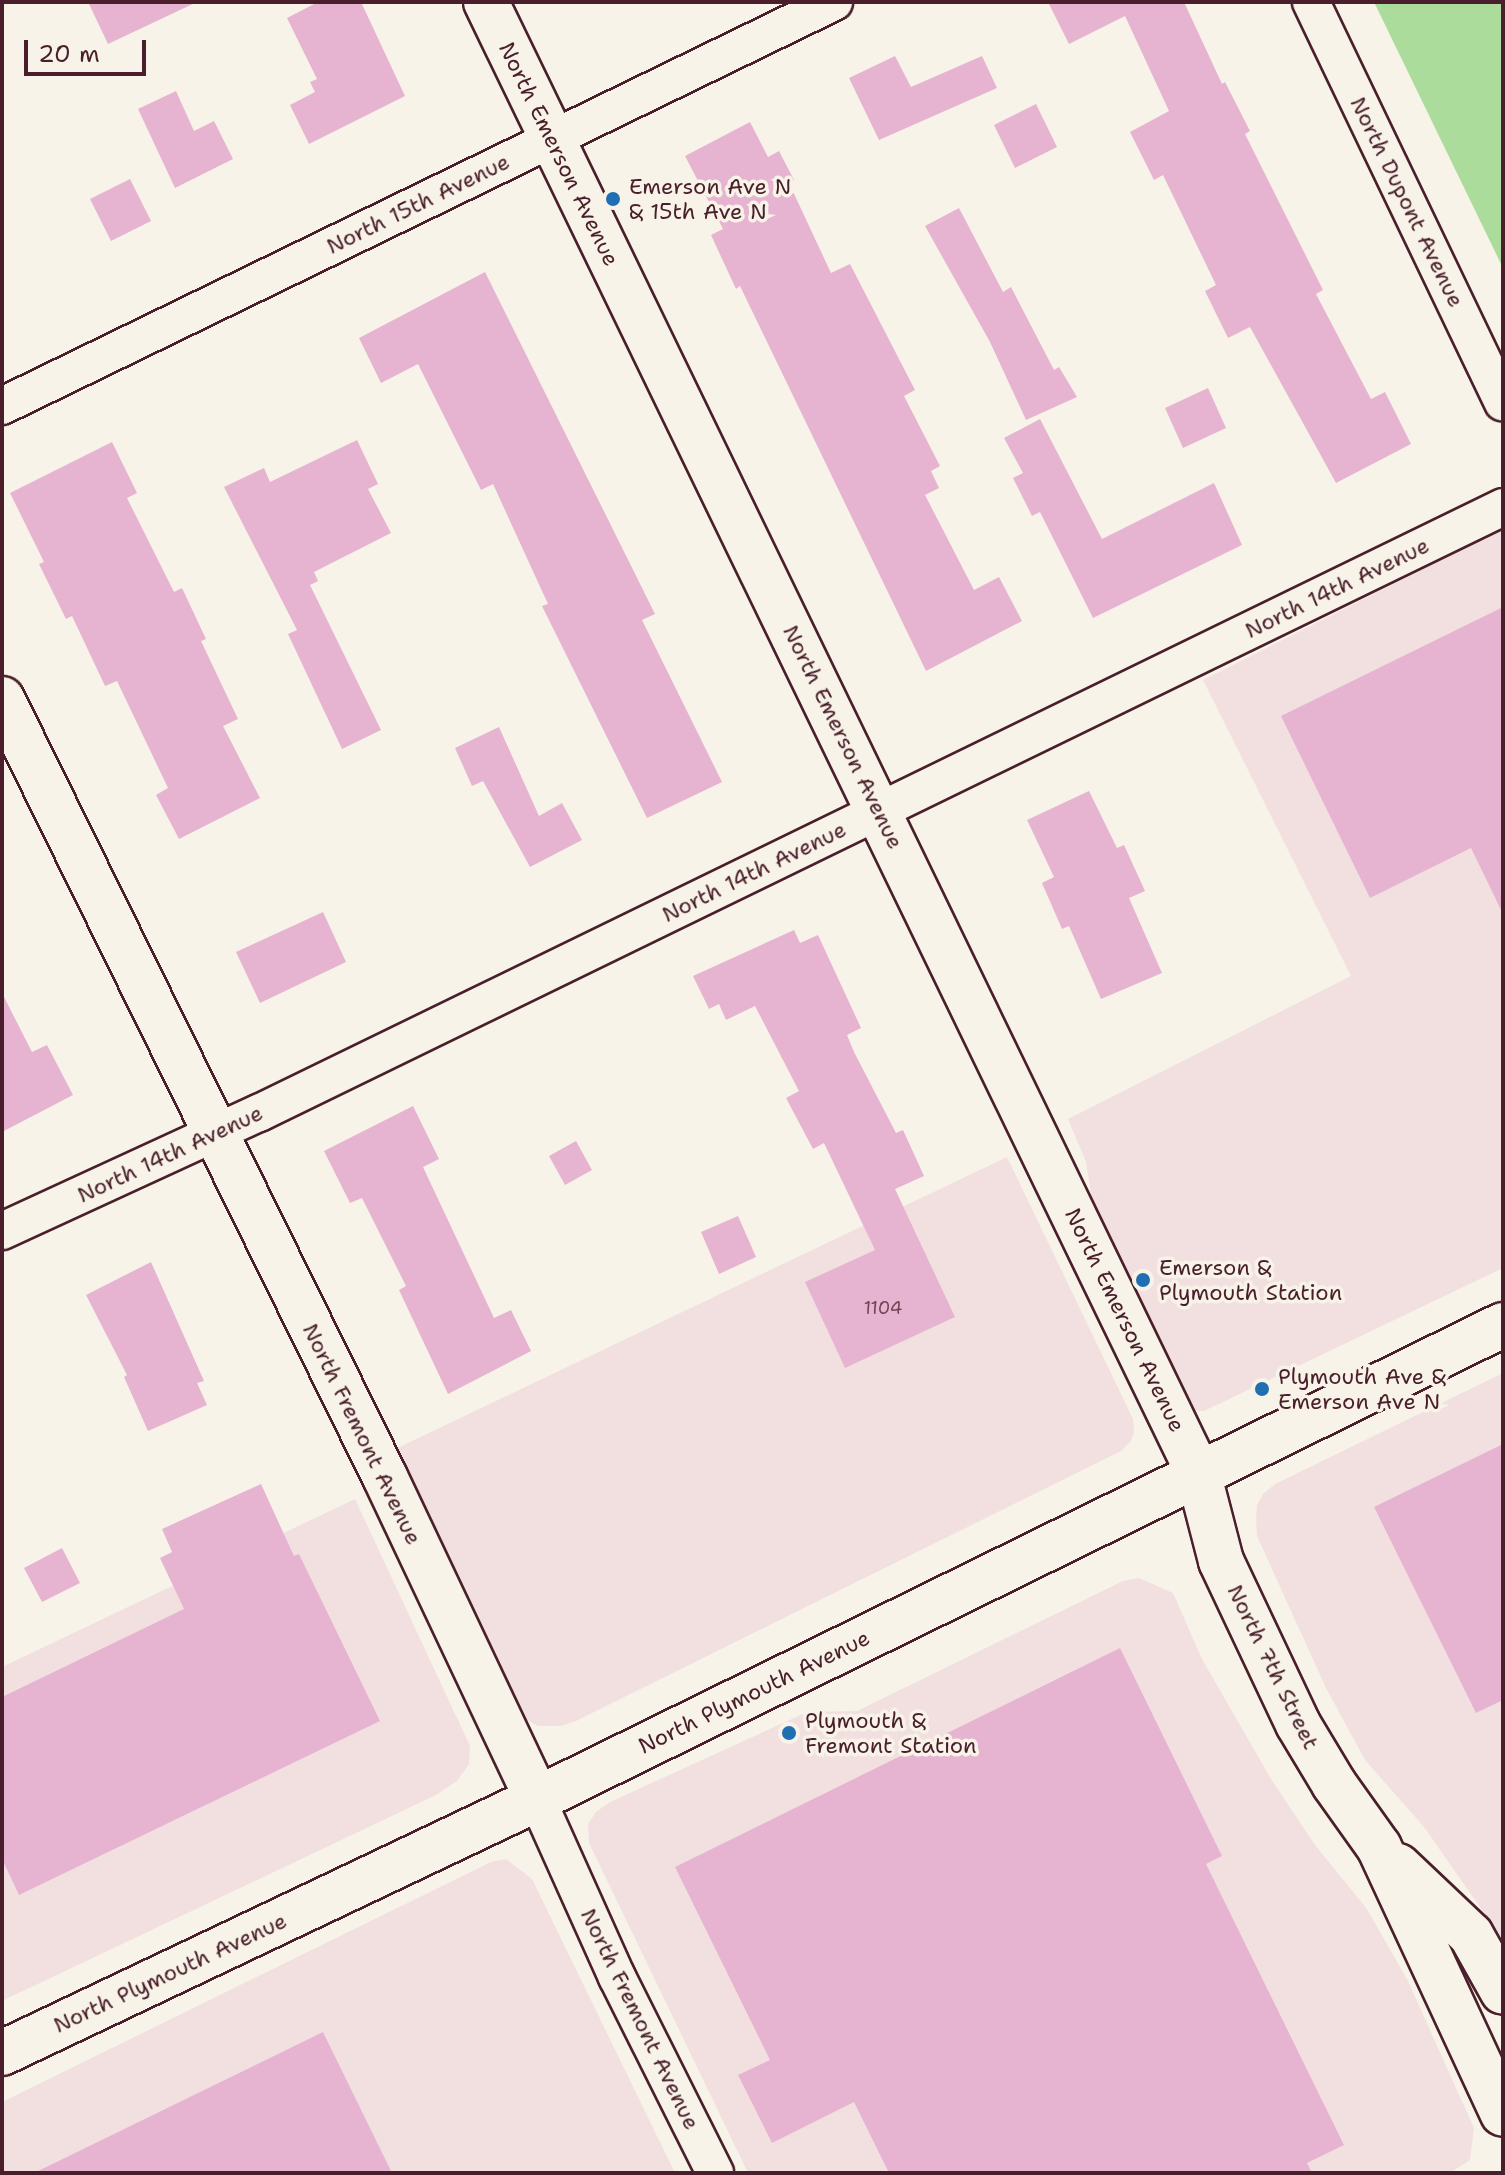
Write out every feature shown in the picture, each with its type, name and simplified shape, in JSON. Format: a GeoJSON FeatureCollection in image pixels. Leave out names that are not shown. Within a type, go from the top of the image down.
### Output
{"type":"FeatureCollection","features":[{"type":"Feature","properties":{"kind":"street","name":"North Emerson Avenue"},"geometry":{"type":"LineString","coordinates":[[486,2],[1198,1472]]}},
{"type":"Feature","properties":{"kind":"street","name":"North 15th Avenue"},"geometry":{"type":"LineString","coordinates":[[2,406],[834,2]]}},
{"type":"Feature","properties":{"kind":"street","name":"North Dupont Avenue"},"geometry":{"type":"LineString","coordinates":[[1311,2],[1503,402]]}},
{"type":"Feature","properties":{"kind":"street","name":"North 14th Avenue"},"geometry":{"type":"LineString","coordinates":[[2,1231],[213,1134],[1503,507]]}},
{"type":"Feature","properties":{"kind":"street","name":"North Fremont Avenue"},"geometry":{"type":"LineString","coordinates":[[2,699],[213,1134],[385,1477],[617,1977],[715,2173]]}},
{"type":"Feature","properties":{"kind":"street","name":"North Plymouth Avenue"},"geometry":{"type":"LineString","coordinates":[[2,2053],[537,1799],[1503,1325]]}},
{"type":"Feature","properties":{"kind":"street","name":"North 7th Street"},"geometry":{"type":"LineString","coordinates":[[1198,1472],[1221,1561],[1298,1724],[1334,1784],[1379,1847],[1503,2114]]}},
{"type":"Feature","properties":{"kind":"street","name":"North 7th Street"},"geometry":{"type":"LineString","coordinates":[[1379,1847],[1471,1935],[1503,1992]]}},
{"type":"Feature","properties":{"kind":"shaded area"},"geometry":{"type":"Polygon","coordinates":[[[1503,529],[1503,1268],[1204,1411],[1190,1410],[1098,1238],[1086,1162],[1068,1119],[1351,976],[1203,680],[1503,529]]]}},
{"type":"Feature","properties":{"kind":"shaded area"},"geometry":{"type":"Polygon","coordinates":[[[1007,1157],[1133,1419],[1134,1433],[1130,1442],[1121,1451],[576,1721],[561,1726],[538,1726],[516,1714],[389,1452],[1007,1157]]]}},
{"type":"Feature","properties":{"kind":"shaded area"},"geometry":{"type":"Polygon","coordinates":[[[1503,1373],[1503,1940],[1424,1827],[1365,1760],[1326,1688],[1257,1536],[1256,1519],[1257,1505],[1263,1494],[1275,1484],[1503,1373]]]}},
{"type":"Feature","properties":{"kind":"shaded area"},"geometry":{"type":"Polygon","coordinates":[[[355,1499],[470,1746],[469,1764],[457,1781],[436,1795],[2,2001],[2,1667],[355,1499]]]}},
{"type":"Feature","properties":{"kind":"shaded area"},"geometry":{"type":"Polygon","coordinates":[[[1139,1578],[1173,1593],[1202,1659],[1271,1779],[1315,1845],[1367,1909],[1408,1981],[1474,2128],[1470,2160],[1450,2173],[748,2173],[589,1843],[588,1824],[596,1812],[610,1802],[807,1712],[857,1711],[1123,1581],[1139,1578]]]}},
{"type":"Feature","properties":{"kind":"shaded area"},"geometry":{"type":"Polygon","coordinates":[[[506,1859],[532,1879],[675,2173],[2,2173],[2,2102],[491,1862],[506,1859]]]}},
{"type":"Feature","properties":{"kind":"green space"},"geometry":{"type":"Polygon","coordinates":[[[1374,2],[1503,2],[1503,268],[1374,2]]]}},
{"type":"Feature","properties":{"kind":"building"},"geometry":{"type":"Polygon","coordinates":[[[88,2],[197,2],[108,44],[88,2]]]}},
{"type":"Feature","properties":{"kind":"building"},"geometry":{"type":"Polygon","coordinates":[[[318,2],[361,2],[405,96],[309,144],[290,105],[315,92],[310,82],[317,79],[287,18],[318,2]]]}},
{"type":"Feature","properties":{"kind":"building"},"geometry":{"type":"Polygon","coordinates":[[[1048,2],[1184,2],[1222,84],[1225,82],[1250,131],[1245,134],[1323,290],[1316,294],[1371,399],[1385,392],[1411,444],[1336,483],[1250,327],[1228,338],[1205,291],[1216,285],[1163,175],[1154,180],[1130,132],[1169,111],[1125,16],[1069,44],[1048,2]]]}},
{"type":"Feature","properties":{"kind":"building"},"geometry":{"type":"Polygon","coordinates":[[[895,56],[911,87],[982,56],[997,88],[879,140],[849,78],[895,56]]]}},
{"type":"Feature","properties":{"kind":"building"},"geometry":{"type":"Polygon","coordinates":[[[176,91],[194,131],[214,121],[233,159],[175,188],[138,109],[176,91]]]}},
{"type":"Feature","properties":{"kind":"building"},"geometry":{"type":"Polygon","coordinates":[[[1036,104],[1057,147],[1015,168],[994,125],[1036,104]]]}},
{"type":"Feature","properties":{"kind":"building"},"geometry":{"type":"Polygon","coordinates":[[[750,122],[768,157],[779,151],[794,180],[789,183],[831,273],[850,264],[915,390],[904,396],[940,466],[931,471],[939,488],[925,495],[974,590],[999,577],[1022,621],[926,671],[740,286],[736,289],[711,235],[723,229],[685,156],[750,122]]]}},
{"type":"Feature","properties":{"kind":"building"},"geometry":{"type":"Polygon","coordinates":[[[130,179],[151,221],[111,241],[90,199],[130,179]]]}},
{"type":"Feature","properties":{"kind":"building"},"geometry":{"type":"Polygon","coordinates":[[[959,208],[1003,292],[1011,287],[1054,370],[1059,367],[1077,397],[1026,420],[990,342],[925,226],[959,208]]]}},
{"type":"Feature","properties":{"kind":"building"},"geometry":{"type":"Polygon","coordinates":[[[485,272],[655,614],[642,620],[722,782],[647,818],[542,606],[548,604],[493,484],[481,490],[418,364],[381,383],[359,338],[485,272]]]}},
{"type":"Feature","properties":{"kind":"building"},"geometry":{"type":"Polygon","coordinates":[[[1208,388],[1226,428],[1183,448],[1165,408],[1208,388]]]}},
{"type":"Feature","properties":{"kind":"building"},"geometry":{"type":"Polygon","coordinates":[[[1040,419],[1102,539],[1214,483],[1242,545],[1093,618],[1040,512],[1032,516],[1013,478],[1023,473],[1004,438],[1040,419]]]}},
{"type":"Feature","properties":{"kind":"building"},"geometry":{"type":"Polygon","coordinates":[[[357,440],[378,484],[368,489],[391,533],[314,572],[318,581],[310,585],[381,730],[342,749],[288,634],[297,630],[224,487],[264,468],[270,482],[357,440]]]}},
{"type":"Feature","properties":{"kind":"building"},"geometry":{"type":"Polygon","coordinates":[[[112,442],[137,493],[127,498],[174,592],[182,588],[206,639],[201,641],[238,719],[223,726],[260,798],[179,839],[156,795],[168,788],[117,681],[105,686],[72,616],[66,619],[39,564],[44,562],[10,493],[112,442]]]}},
{"type":"Feature","properties":{"kind":"building"},"geometry":{"type":"Polygon","coordinates":[[[1503,607],[1503,914],[1471,848],[1370,898],[1281,716],[1503,607]]]}},
{"type":"Feature","properties":{"kind":"building"},"geometry":{"type":"Polygon","coordinates":[[[499,727],[539,816],[562,803],[582,840],[530,867],[483,781],[472,786],[455,748],[499,727]]]}},
{"type":"Feature","properties":{"kind":"building"},"geometry":{"type":"Polygon","coordinates":[[[1089,791],[1117,848],[1124,845],[1145,891],[1129,898],[1162,973],[1101,999],[1069,926],[1062,929],[1042,883],[1054,877],[1027,820],[1089,791]]]}},
{"type":"Feature","properties":{"kind":"building"},"geometry":{"type":"Polygon","coordinates":[[[323,912],[346,962],[260,1003],[236,952],[323,912]]]}},
{"type":"Feature","properties":{"kind":"building"},"geometry":{"type":"Polygon","coordinates":[[[794,930],[800,943],[818,935],[861,1028],[847,1035],[854,1052],[896,1133],[903,1130],[924,1176],[895,1189],[955,1317],[845,1368],[805,1282],[875,1250],[824,1143],[813,1149],[786,1098],[799,1091],[755,1006],[726,1020],[719,1004],[709,1009],[693,976],[794,930]]]}},
{"type":"Feature","properties":{"kind":"building"},"geometry":{"type":"Polygon","coordinates":[[[2,993],[32,1052],[47,1045],[73,1095],[2,1132],[2,993]]]}},
{"type":"Feature","properties":{"kind":"building"},"geometry":{"type":"Polygon","coordinates":[[[413,1106],[439,1159],[423,1167],[494,1318],[511,1310],[531,1351],[448,1394],[399,1290],[406,1286],[362,1198],[350,1203],[324,1151],[413,1106]]]}},
{"type":"Feature","properties":{"kind":"building"},"geometry":{"type":"Polygon","coordinates":[[[576,1141],[592,1170],[565,1185],[549,1156],[576,1141]]]}},
{"type":"Feature","properties":{"kind":"building"},"geometry":{"type":"Polygon","coordinates":[[[738,1216],[756,1257],[719,1274],[701,1232],[738,1216]]]}},
{"type":"Feature","properties":{"kind":"building"},"geometry":{"type":"Polygon","coordinates":[[[151,1262],[204,1381],[197,1383],[207,1405],[148,1431],[124,1377],[127,1375],[86,1295],[151,1262]]]}},
{"type":"Feature","properties":{"kind":"building"},"geometry":{"type":"Polygon","coordinates":[[[1503,1444],[1503,1700],[1476,1713],[1374,1507],[1503,1444]]]}},
{"type":"Feature","properties":{"kind":"building"},"geometry":{"type":"Polygon","coordinates":[[[261,1484],[294,1556],[299,1554],[380,1721],[19,1895],[2,1859],[2,1697],[184,1609],[160,1558],[172,1552],[162,1529],[261,1484]]]}},
{"type":"Feature","properties":{"kind":"building"},"geometry":{"type":"Polygon","coordinates":[[[62,1548],[80,1583],[42,1602],[24,1568],[62,1548]]]}},
{"type":"Feature","properties":{"kind":"building"},"geometry":{"type":"Polygon","coordinates":[[[1120,1648],[1222,1856],[1206,1864],[1344,2145],[1307,2163],[1312,2173],[889,2173],[854,2102],[772,2143],[738,2075],[770,2060],[675,1867],[1120,1648]]]}},
{"type":"Feature","properties":{"kind":"building"},"geometry":{"type":"Polygon","coordinates":[[[323,2032],[392,2173],[34,2173],[323,2032]]]}},
{"type":"Feature","properties":{"kind":"place","name":"Emerson Ave N & 15th Ave N"},"geometry":{"type":"Point","coordinates":[613,199]}},
{"type":"Feature","properties":{"kind":"place","name":"Emerson & Plymouth Station"},"geometry":{"type":"Point","coordinates":[1143,1280]}},
{"type":"Feature","properties":{"kind":"place","name":"Plymouth Ave & Emerson Ave N"},"geometry":{"type":"Point","coordinates":[1262,1389]}},
{"type":"Feature","properties":{"kind":"place","name":"Plymouth & Fremont Station"},"geometry":{"type":"Point","coordinates":[789,1733]}}]}
